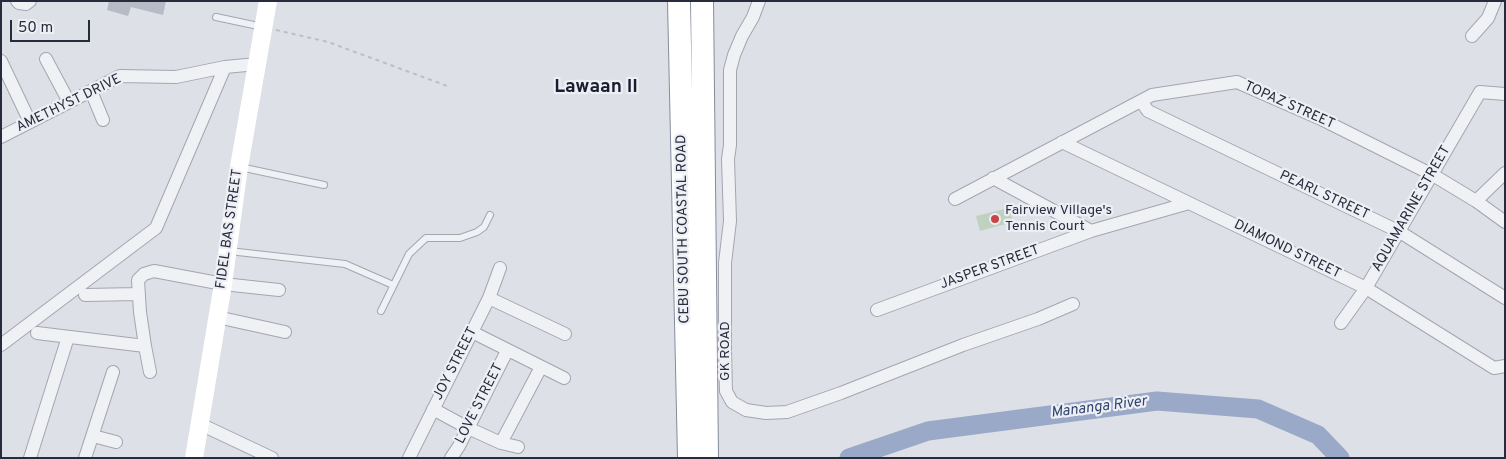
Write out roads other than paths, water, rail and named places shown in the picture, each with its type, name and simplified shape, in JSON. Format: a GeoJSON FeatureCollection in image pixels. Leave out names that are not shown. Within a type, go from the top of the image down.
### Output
{"type":"FeatureCollection","features":[{"type":"Feature","properties":{"kind":"highway","name":"CEBU SOUTH COASTAL ROAD"},"geometry":{"type":"LineString","coordinates":[[679,1],[707,458]]}},
{"type":"Feature","properties":{"kind":"highway","name":"CEBU SOUTH COASTAL ROAD"},"geometry":{"type":"LineString","coordinates":[[689,458],[702,1]]}},
{"type":"Feature","properties":{"kind":"street"},"geometry":{"type":"LineString","coordinates":[[17,1],[26,4],[30,1]]}},
{"type":"Feature","properties":{"kind":"street","name":"FIDEL BAS STREET"},"geometry":{"type":"LineString","coordinates":[[194,458],[223,284],[239,167],[268,1]]}},
{"type":"Feature","properties":{"kind":"street","name":"GK ROAD"},"geometry":{"type":"LineString","coordinates":[[759,1],[734,55],[730,70],[730,145],[728,159],[730,221],[725,263],[725,350],[726,391],[732,402],[746,410],[766,413],[787,412],[841,394],[963,344],[1038,319],[1073,304]]}},
{"type":"Feature","properties":{"kind":"street"},"geometry":{"type":"LineString","coordinates":[[1472,36],[1488,18],[1495,1]]}},
{"type":"Feature","properties":{"kind":"street"},"geometry":{"type":"LineString","coordinates":[[46,59],[69,102]]}},
{"type":"Feature","properties":{"kind":"street"},"geometry":{"type":"LineString","coordinates":[[1,61],[30,122]]}},
{"type":"Feature","properties":{"kind":"street","name":"AMETHYST DRIVE"},"geometry":{"type":"LineString","coordinates":[[1,136],[120,76],[176,76],[224,67],[257,64]]}},
{"type":"Feature","properties":{"kind":"street"},"geometry":{"type":"LineString","coordinates":[[1,345],[156,228],[224,67]]}},
{"type":"Feature","properties":{"kind":"street","name":"TOPAZ STREET"},"geometry":{"type":"LineString","coordinates":[[955,199],[1152,95],[1237,82],[1319,118],[1432,175],[1476,201],[1505,222]]}},
{"type":"Feature","properties":{"kind":"street"},"geometry":{"type":"LineString","coordinates":[[92,91],[103,120]]}},
{"type":"Feature","properties":{"kind":"street","name":"AQUAMARINE STREET"},"geometry":{"type":"LineString","coordinates":[[1341,323],[1366,288],[1400,232],[1480,92],[1505,94]]}},
{"type":"Feature","properties":{"kind":"street","name":"PEARL STREET"},"geometry":{"type":"LineString","coordinates":[[1141,101],[1148,111],[1400,232],[1505,298]]}},
{"type":"Feature","properties":{"kind":"street","name":"DIAMOND STREET"},"geometry":{"type":"LineString","coordinates":[[1062,142],[1366,288],[1499,367]]}},
{"type":"Feature","properties":{"kind":"street"},"geometry":{"type":"LineString","coordinates":[[1476,201],[1505,173]]}},
{"type":"Feature","properties":{"kind":"street"},"geometry":{"type":"LineString","coordinates":[[993,178],[1091,231]]}},
{"type":"Feature","properties":{"kind":"street","name":"JASPER STREET"},"geometry":{"type":"LineString","coordinates":[[878,310],[1091,231],[1189,203]]}},
{"type":"Feature","properties":{"kind":"street","name":"JOY STREET"},"geometry":{"type":"LineString","coordinates":[[409,458],[489,298],[500,268]]}},
{"type":"Feature","properties":{"kind":"street"},"geometry":{"type":"LineString","coordinates":[[150,372],[138,294],[138,280],[144,274],[154,271],[223,284],[279,290]]}},
{"type":"Feature","properties":{"kind":"street"},"geometry":{"type":"LineString","coordinates":[[84,296],[138,294]]}},
{"type":"Feature","properties":{"kind":"street"},"geometry":{"type":"LineString","coordinates":[[489,298],[565,334]]}},
{"type":"Feature","properties":{"kind":"street"},"geometry":{"type":"LineString","coordinates":[[217,317],[285,332]]}},
{"type":"Feature","properties":{"kind":"street"},"geometry":{"type":"LineString","coordinates":[[472,332],[564,378]]}},
{"type":"Feature","properties":{"kind":"street"},"geometry":{"type":"LineString","coordinates":[[37,333],[145,346]]}},
{"type":"Feature","properties":{"kind":"street"},"geometry":{"type":"LineString","coordinates":[[30,458],[68,336]]}},
{"type":"Feature","properties":{"kind":"street","name":"LOVE STREET"},"geometry":{"type":"LineString","coordinates":[[451,458],[507,351]]}},
{"type":"Feature","properties":{"kind":"street"},"geometry":{"type":"LineString","coordinates":[[1499,367],[1505,357]]}},
{"type":"Feature","properties":{"kind":"street"},"geometry":{"type":"LineString","coordinates":[[501,443],[542,368]]}},
{"type":"Feature","properties":{"kind":"street"},"geometry":{"type":"LineString","coordinates":[[85,458],[114,372]]}},
{"type":"Feature","properties":{"kind":"street"},"geometry":{"type":"LineString","coordinates":[[433,409],[501,443],[518,447]]}},
{"type":"Feature","properties":{"kind":"street"},"geometry":{"type":"LineString","coordinates":[[200,424],[272,458]]}},
{"type":"Feature","properties":{"kind":"street"},"geometry":{"type":"LineString","coordinates":[[92,436],[116,442]]}},
{"type":"Feature","properties":{"kind":"lane"},"geometry":{"type":"LineString","coordinates":[[216,17],[264,27]]}},
{"type":"Feature","properties":{"kind":"lane"},"geometry":{"type":"LineString","coordinates":[[239,167],[324,185]]}},
{"type":"Feature","properties":{"kind":"lane"},"geometry":{"type":"LineString","coordinates":[[381,311],[409,254],[426,238],[460,238],[477,232],[484,227],[490,214]]}},
{"type":"Feature","properties":{"kind":"lane"},"geometry":{"type":"LineString","coordinates":[[226,251],[345,264],[393,285]]}},
{"type":"Feature","properties":{"kind":"waterway","name":"Mananga River"},"geometry":{"type":"LineString","coordinates":[[849,458],[928,431],[1157,401],[1258,409],[1318,435],[1340,458]]}},
{"type":"Feature","properties":{"kind":"place","name":"Fairview Village's Tennis Court"},"geometry":{"type":"Point","coordinates":[995,219]}},
{"type":"Feature","properties":{"kind":"district","name":"Lawaan II"},"geometry":{"type":"Point","coordinates":[596,88]}}]}
